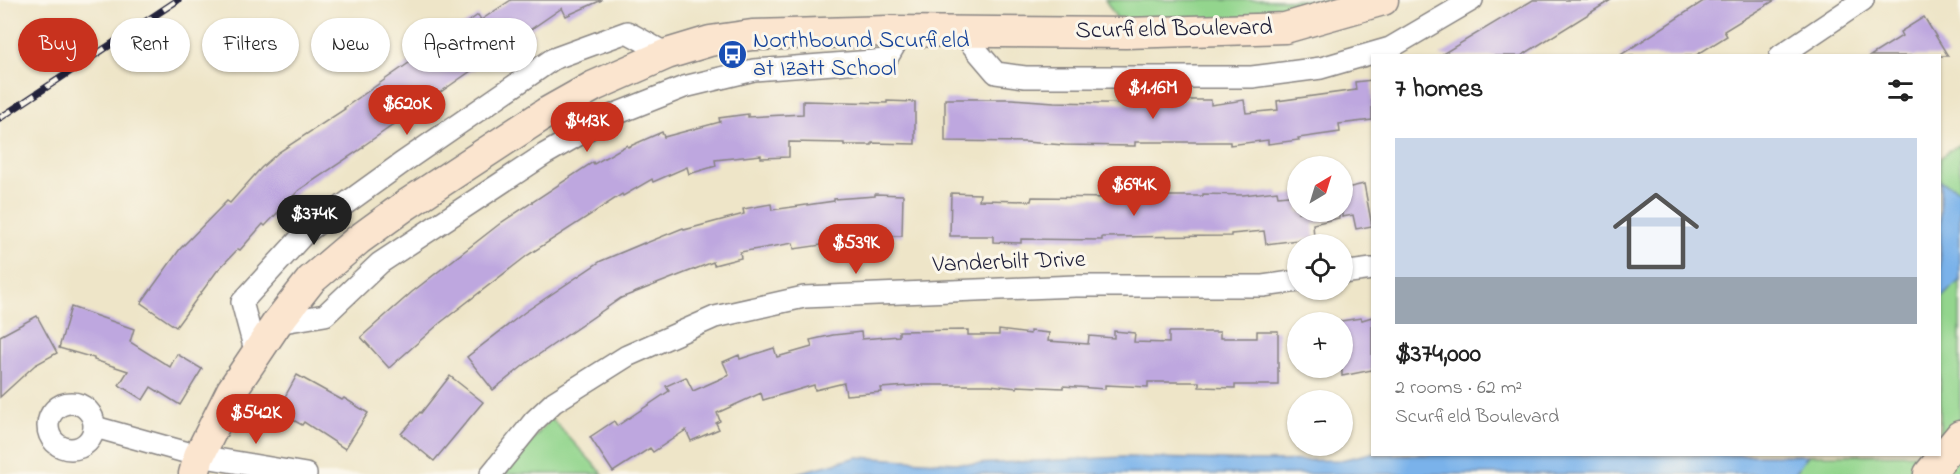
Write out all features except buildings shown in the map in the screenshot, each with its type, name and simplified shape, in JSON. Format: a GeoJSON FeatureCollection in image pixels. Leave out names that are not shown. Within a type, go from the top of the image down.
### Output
{"type":"FeatureCollection","features":[{"type":"Feature","properties":{"kind":"street","name":"Scurfield Boulevard"},"geometry":{"type":"LineString","coordinates":[[197,465],[232,390],[277,323],[311,280],[358,240],[406,205],[546,113],[594,86],[667,54],[705,42],[744,35],[903,31],[1126,33],[1285,28],[1383,0]]}},
{"type":"Feature","properties":{"kind":"street","name":"Scurfield Boulevard"},"geometry":{"type":"LineString","coordinates":[[961,32],[996,73],[1025,77],[1252,77],[1321,68],[1390,48],[1473,0]]}},
{"type":"Feature","properties":{"kind":"street"},"geometry":{"type":"LineString","coordinates":[[1783,54],[1863,0]]}},
{"type":"Feature","properties":{"kind":"street"},"geometry":{"type":"LineString","coordinates":[[277,323],[325,315],[380,263],[545,154],[613,115],[684,87],[754,70],[886,60],[903,31]]}},
{"type":"Feature","properties":{"kind":"street"},"geometry":{"type":"LineString","coordinates":[[256,354],[242,302],[305,233],[553,59],[627,32],[667,54]]}},
{"type":"Feature","properties":{"kind":"street"},"geometry":{"type":"LineString","coordinates":[[1353,272],[1371,269]]}},
{"type":"Feature","properties":{"kind":"street","name":"Vanderbilt Drive"},"geometry":{"type":"LineString","coordinates":[[491,474],[534,421],[554,402],[627,356],[715,317],[804,297],[1076,286],[1263,286],[1287,283]]}},
{"type":"Feature","properties":{"kind":"street"},"geometry":{"type":"LineString","coordinates":[[95,427],[197,465],[306,474]]}},
{"type":"Feature","properties":{"kind":"street"},"geometry":{"type":"LineString","coordinates":[[1929,474],[1960,436]]}},
{"type":"Feature","properties":{"kind":"green space"},"geometry":{"type":"Polygon","coordinates":[[[1105,0],[1383,0],[1285,28],[1126,33],[1105,0]]]}},
{"type":"Feature","properties":{"kind":"green space"},"geometry":{"type":"Polygon","coordinates":[[[1960,144],[1960,190],[1941,181],[1941,157],[1960,144]]]}},
{"type":"Feature","properties":{"kind":"green space"},"geometry":{"type":"Polygon","coordinates":[[[1960,280],[1960,474],[1794,474],[1807,456],[1941,456],[1941,298],[1960,280]]]}},
{"type":"Feature","properties":{"kind":"green space"},"geometry":{"type":"Polygon","coordinates":[[[551,418],[603,474],[504,474],[551,418]]]}},
{"type":"Feature","properties":{"kind":"water"},"geometry":{"type":"Polygon","coordinates":[[[1941,181],[1960,190],[1960,280],[1941,298],[1941,181]]]}},
{"type":"Feature","properties":{"kind":"water"},"geometry":{"type":"Polygon","coordinates":[[[1371,453],[1371,456],[1807,456],[1794,474],[794,474],[857,457],[973,464],[1126,457],[1260,461],[1341,460],[1371,453]]]}},
{"type":"Feature","properties":{"kind":"railway"},"geometry":{"type":"LineString","coordinates":[[0,118],[178,0]]}},
{"type":"Feature","properties":{"kind":"place","name":"Northbound Scurfield at Izatt School"},"geometry":{"type":"Point","coordinates":[732,55]}}]}
